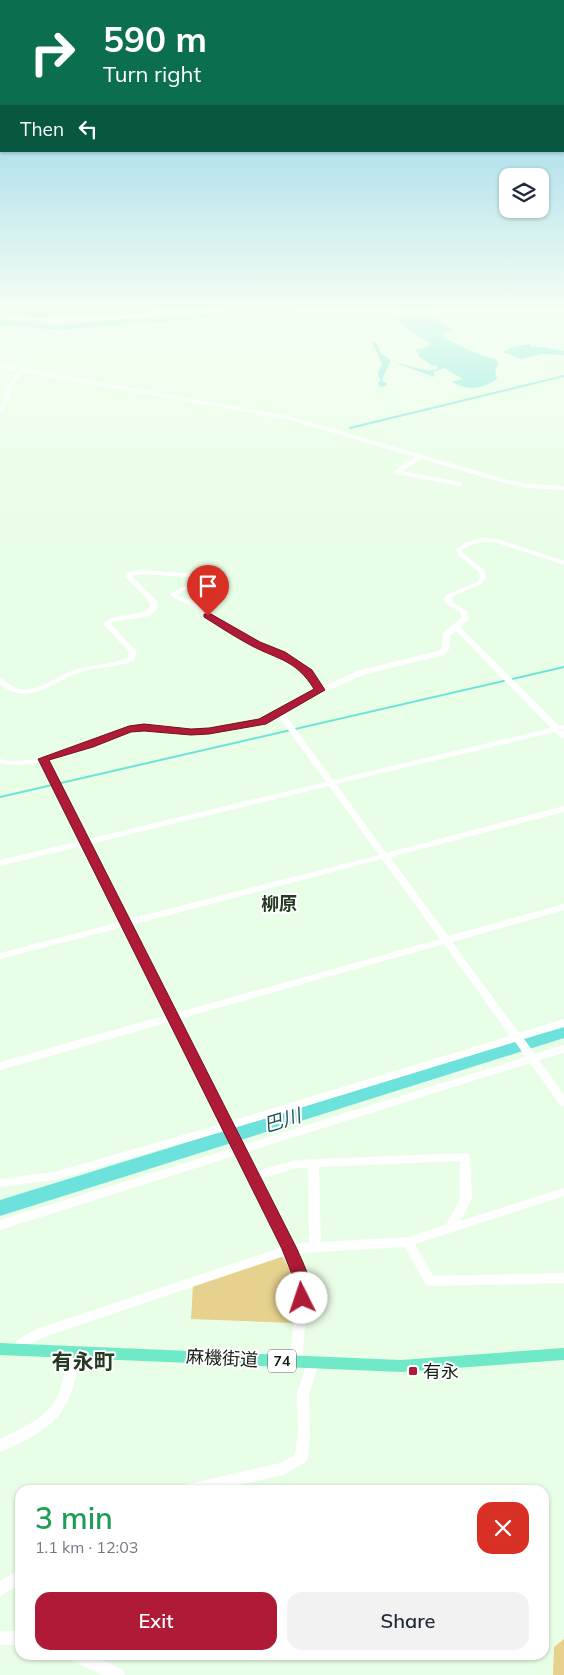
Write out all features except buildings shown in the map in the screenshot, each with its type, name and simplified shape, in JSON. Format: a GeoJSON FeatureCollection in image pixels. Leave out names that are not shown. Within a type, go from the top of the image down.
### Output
{"type":"FeatureCollection","features":[{"type":"Feature","properties":{"kind":"main road","name":"麻機街道"},"geometry":{"type":"LineString","coordinates":[[0,1349],[400,1366],[564,1354]]}},
{"type":"Feature","properties":{"kind":"street"},"geometry":{"type":"LineString","coordinates":[[0,411],[3,408],[8,386]]}},
{"type":"Feature","properties":{"kind":"street"},"geometry":{"type":"LineString","coordinates":[[114,386],[278,415],[519,484],[564,488]]}},
{"type":"Feature","properties":{"kind":"street"},"geometry":{"type":"LineString","coordinates":[[421,456],[396,472],[460,484]]}},
{"type":"Feature","properties":{"kind":"street"},"geometry":{"type":"LineString","coordinates":[[0,761],[10,763],[43,759],[90,745],[129,730],[144,728],[191,732],[215,731],[262,722],[320,690],[362,672],[442,653],[446,648],[446,635],[457,628],[465,619],[465,614],[448,600],[450,595],[479,583],[483,578],[482,571],[460,554],[459,550],[463,546],[485,538],[564,563]]}},
{"type":"Feature","properties":{"kind":"street"},"geometry":{"type":"LineString","coordinates":[[0,680],[5,686],[17,690],[32,691],[45,688],[80,670],[108,666],[131,659],[133,652],[107,624],[111,620],[147,614],[154,608],[154,603],[128,576],[129,573],[141,572],[206,576],[209,578],[208,582],[177,591],[174,594],[178,598],[196,604],[208,616],[256,644],[281,654],[295,663],[308,672],[320,690]]}},
{"type":"Feature","properties":{"kind":"street"},"geometry":{"type":"LineString","coordinates":[[457,628],[561,728],[564,736]]}},
{"type":"Feature","properties":{"kind":"street"},"geometry":{"type":"LineString","coordinates":[[279,712],[534,1058],[564,1102]]}},
{"type":"Feature","properties":{"kind":"street"},"geometry":{"type":"LineString","coordinates":[[0,863],[561,728]]}},
{"type":"Feature","properties":{"kind":"street"},"geometry":{"type":"LineString","coordinates":[[43,759],[252,1177],[290,1249],[303,1282],[296,1362]]}},
{"type":"Feature","properties":{"kind":"street"},"geometry":{"type":"LineString","coordinates":[[0,956],[564,809]]}},
{"type":"Feature","properties":{"kind":"street"},"geometry":{"type":"LineString","coordinates":[[0,1066],[564,907]]}},
{"type":"Feature","properties":{"kind":"street"},"geometry":{"type":"LineString","coordinates":[[0,1183],[54,1176],[227,1126],[564,1023]]}},
{"type":"Feature","properties":{"kind":"street"},"geometry":{"type":"LineString","coordinates":[[0,1225],[564,1049]]}},
{"type":"Feature","properties":{"kind":"street"},"geometry":{"type":"LineString","coordinates":[[252,1177],[297,1164],[465,1157],[466,1198],[450,1229]]}},
{"type":"Feature","properties":{"kind":"street"},"geometry":{"type":"LineString","coordinates":[[313,1163],[315,1247]]}},
{"type":"Feature","properties":{"kind":"street"},"geometry":{"type":"LineString","coordinates":[[18,1349],[27,1340],[43,1332],[290,1249],[408,1242],[564,1192]]}},
{"type":"Feature","properties":{"kind":"street"},"geometry":{"type":"LineString","coordinates":[[408,1242],[430,1281],[564,1278]]}},
{"type":"Feature","properties":{"kind":"street"},"geometry":{"type":"LineString","coordinates":[[0,1446],[30,1430],[58,1409],[68,1382],[75,1351]]}},
{"type":"Feature","properties":{"kind":"street"},"geometry":{"type":"LineString","coordinates":[[211,1485],[283,1469],[302,1458],[304,1434],[303,1394],[313,1362]]}},
{"type":"Feature","properties":{"kind":"street"},"geometry":{"type":"LineString","coordinates":[[0,1589],[15,1579]]}},
{"type":"Feature","properties":{"kind":"street"},"geometry":{"type":"LineString","coordinates":[[0,1638],[15,1638]]}},
{"type":"Feature","properties":{"kind":"street"},"geometry":{"type":"LineString","coordinates":[[86,1660],[118,1675]]}},
{"type":"Feature","properties":{"kind":"shaded area"},"geometry":{"type":"Polygon","coordinates":[[[282,1256],[296,1280],[293,1323],[191,1319],[193,1286],[282,1256]]]}},
{"type":"Feature","properties":{"kind":"shaded area"},"geometry":{"type":"Polygon","coordinates":[[[564,1639],[564,1675],[553,1675],[554,1647],[564,1639]]]}},
{"type":"Feature","properties":{"kind":"water"},"geometry":{"type":"Polygon","coordinates":[[[462,386],[482,386],[475,388],[462,386]]]}},
{"type":"Feature","properties":{"kind":"waterway"},"geometry":{"type":"LineString","coordinates":[[350,428],[522,386]]}},
{"type":"Feature","properties":{"kind":"waterway"},"geometry":{"type":"LineString","coordinates":[[0,797],[564,667]]}},
{"type":"Feature","properties":{"kind":"waterway","name":"巴川"},"geometry":{"type":"LineString","coordinates":[[0,1208],[72,1184],[217,1142],[564,1032]]}},
{"type":"Feature","properties":{"kind":"place","name":"有永"},"geometry":{"type":"Point","coordinates":[413,1371]}},
{"type":"Feature","properties":{"kind":"district","name":"柳原"},"geometry":{"type":"Point","coordinates":[279,903]}},
{"type":"Feature","properties":{"kind":"district","name":"有永町"},"geometry":{"type":"Point","coordinates":[83,1361]}},
{"type":"Feature","properties":{"kind":"route"},"geometry":{"type":"LineString","coordinates":[[208,616],[256,644],[281,654],[295,663],[308,672],[320,690],[286,707],[262,722],[209,731],[191,732],[163,728],[129,730],[90,745],[43,759],[252,1177],[290,1249],[303,1282],[302,1298]]}}]}
